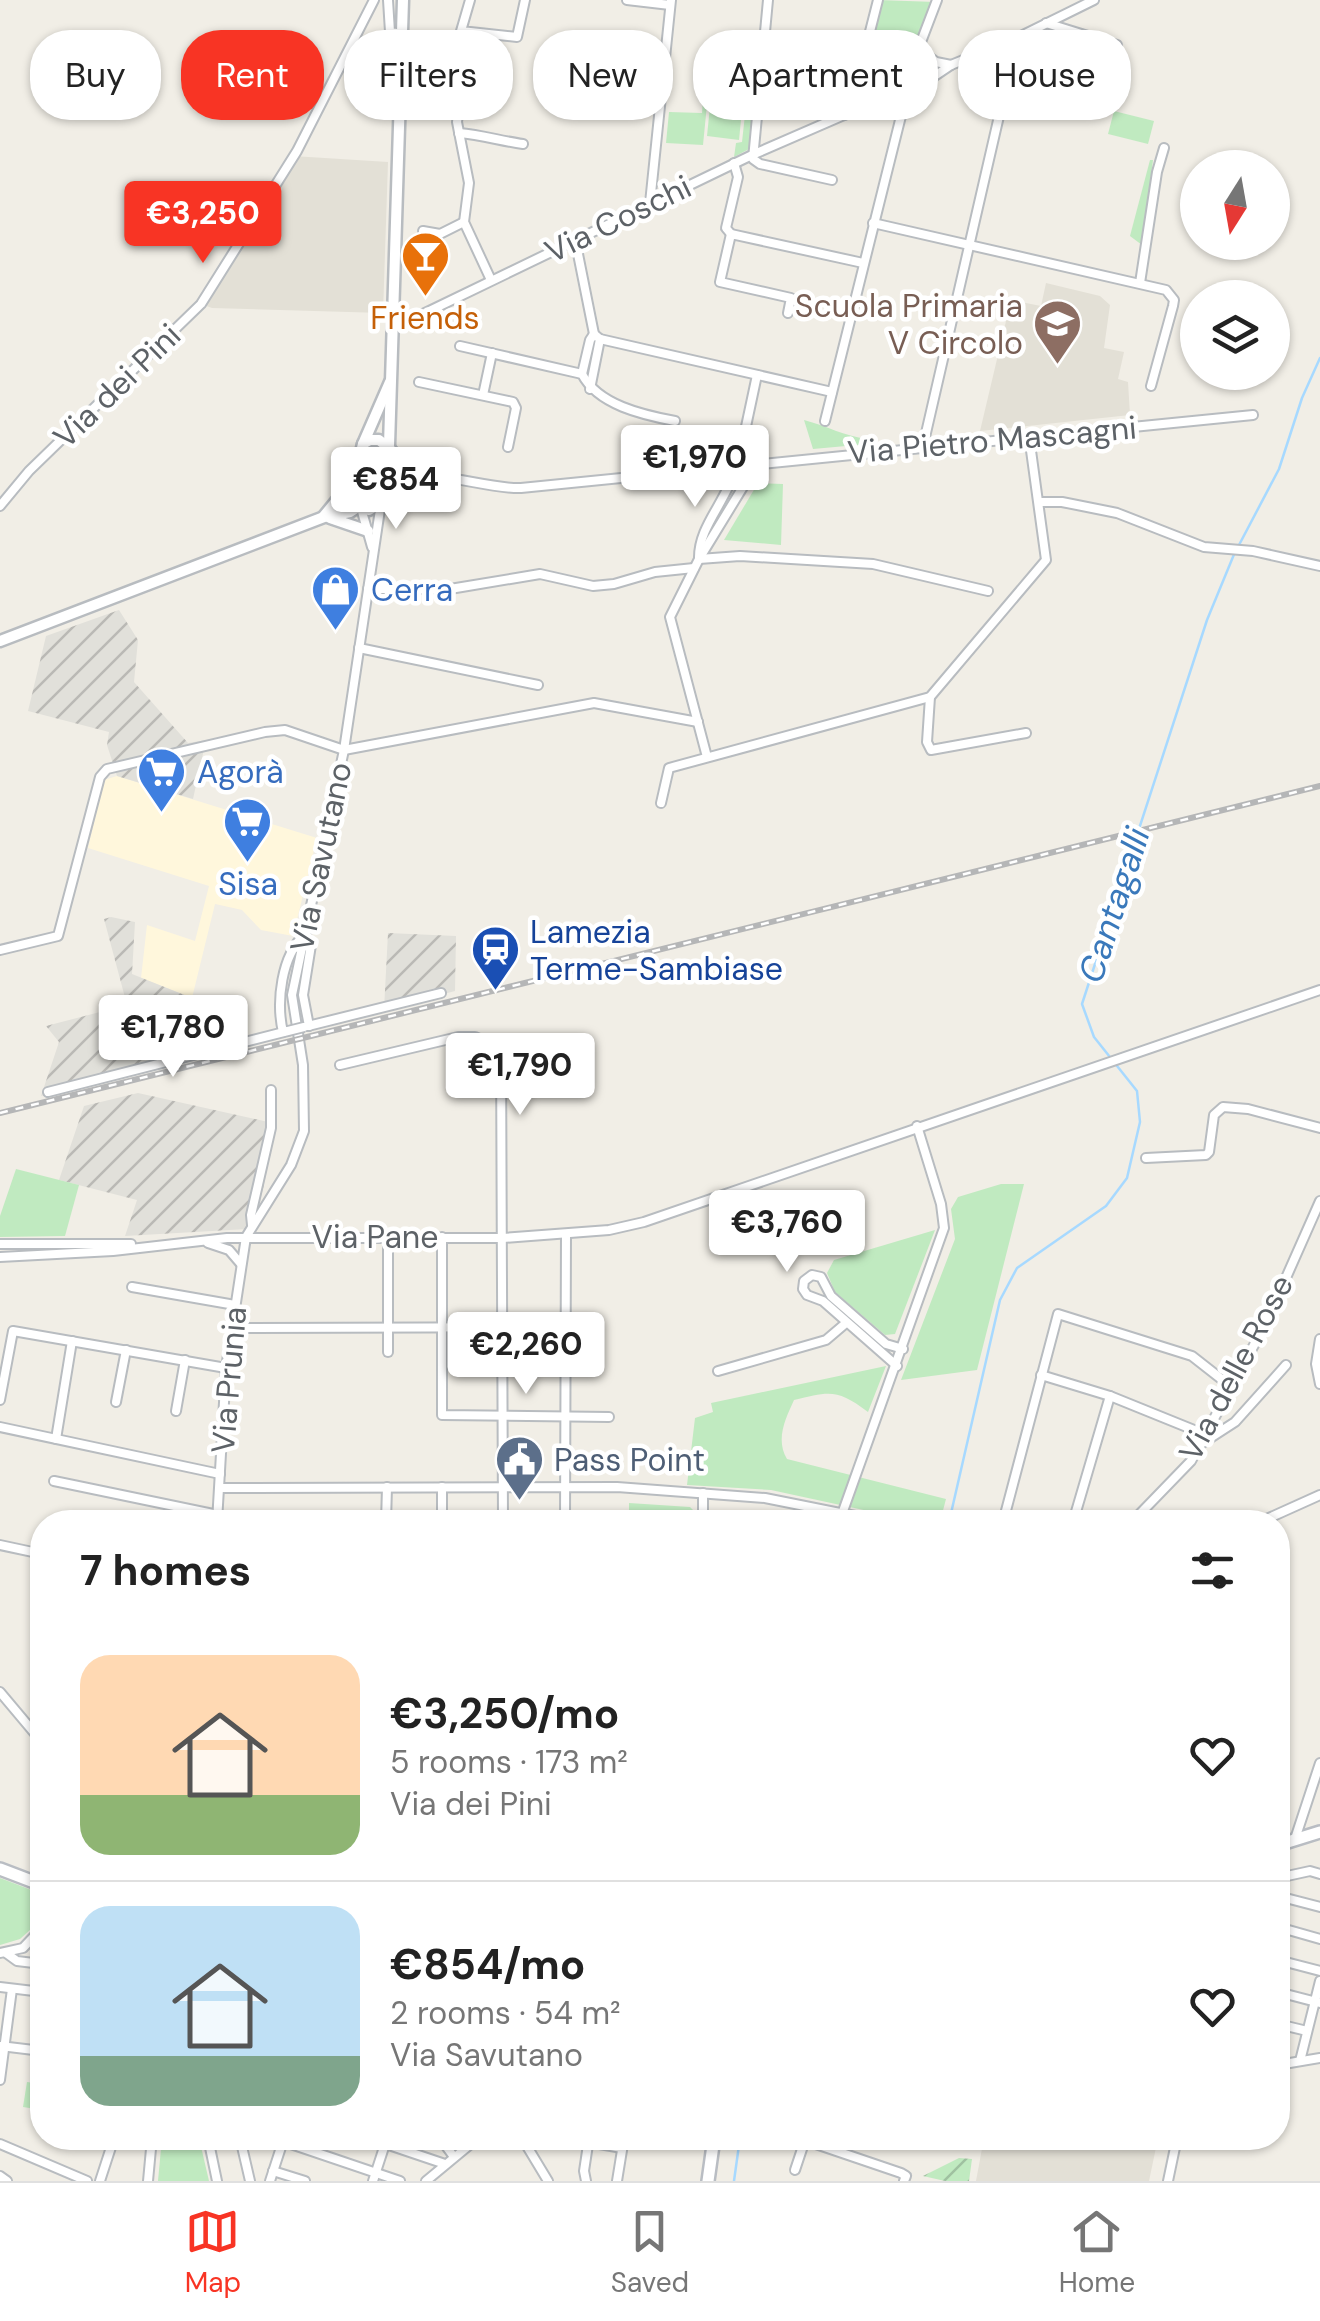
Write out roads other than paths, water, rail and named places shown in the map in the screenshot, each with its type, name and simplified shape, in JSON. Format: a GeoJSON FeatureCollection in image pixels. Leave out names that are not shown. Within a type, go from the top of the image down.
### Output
{"type":"FeatureCollection","features":[{"type":"Feature","properties":{"kind":"main road"},"geometry":{"type":"LineString","coordinates":[[1290,1841],[1320,1832]]}},
{"type":"Feature","properties":{"kind":"main road"},"geometry":{"type":"LineString","coordinates":[[0,1870],[30,1881]]}},
{"type":"Feature","properties":{"kind":"main road"},"geometry":{"type":"LineString","coordinates":[[708,2181],[712,2150]]}},
{"type":"Feature","properties":{"kind":"street","name":"Via dei Pini"},"geometry":{"type":"LineString","coordinates":[[0,506],[29,472],[202,304],[296,151],[374,0]]}},
{"type":"Feature","properties":{"kind":"street"},"geometry":{"type":"LineString","coordinates":[[388,0],[390,30]]}},
{"type":"Feature","properties":{"kind":"street"},"geometry":{"type":"LineString","coordinates":[[402,30],[403,0]]}},
{"type":"Feature","properties":{"kind":"street"},"geometry":{"type":"LineString","coordinates":[[470,0],[461,31],[518,38],[525,0]]}},
{"type":"Feature","properties":{"kind":"street"},"geometry":{"type":"LineString","coordinates":[[628,0],[670,3],[650,203]]}},
{"type":"Feature","properties":{"kind":"street"},"geometry":{"type":"LineString","coordinates":[[768,0],[752,154],[760,164],[832,180]]}},
{"type":"Feature","properties":{"kind":"street"},"geometry":{"type":"LineString","coordinates":[[871,30],[878,0]]}},
{"type":"Feature","properties":{"kind":"street"},"geometry":{"type":"LineString","coordinates":[[926,30],[937,0]]}},
{"type":"Feature","properties":{"kind":"street"},"geometry":{"type":"LineString","coordinates":[[1071,0],[1082,6]]}},
{"type":"Feature","properties":{"kind":"street"},"geometry":{"type":"LineString","coordinates":[[1034,30],[1094,0]]}},
{"type":"Feature","properties":{"kind":"street"},"geometry":{"type":"LineString","coordinates":[[1046,24],[1065,30]]}},
{"type":"Feature","properties":{"kind":"street"},"geometry":{"type":"LineString","coordinates":[[938,69],[958,62]]}},
{"type":"Feature","properties":{"kind":"street"},"geometry":{"type":"LineString","coordinates":[[938,63],[948,66]]}},
{"type":"Feature","properties":{"kind":"street"},"geometry":{"type":"LineString","coordinates":[[938,73],[948,66]]}},
{"type":"Feature","properties":{"kind":"street"},"geometry":{"type":"LineString","coordinates":[[0,641],[324,517],[360,508],[369,510],[381,502],[390,448],[400,120]]}},
{"type":"Feature","properties":{"kind":"street"},"geometry":{"type":"LineString","coordinates":[[457,120],[469,182],[464,222],[491,280]]}},
{"type":"Feature","properties":{"kind":"street","name":"Via Coschi"},"geometry":{"type":"LineString","coordinates":[[394,328],[752,154],[832,120]]}},
{"type":"Feature","properties":{"kind":"street"},"geometry":{"type":"LineString","coordinates":[[893,120],[894,136]]}},
{"type":"Feature","properties":{"kind":"street"},"geometry":{"type":"LineString","coordinates":[[825,421],[899,120]]}},
{"type":"Feature","properties":{"kind":"street"},"geometry":{"type":"LineString","coordinates":[[922,446],[998,120]]}},
{"type":"Feature","properties":{"kind":"street"},"geometry":{"type":"LineString","coordinates":[[459,134],[494,136],[523,144]]}},
{"type":"Feature","properties":{"kind":"street"},"geometry":{"type":"LineString","coordinates":[[1140,283],[1164,148]]}},
{"type":"Feature","properties":{"kind":"street"},"geometry":{"type":"LineString","coordinates":[[734,163],[738,177],[726,228],[731,234],[864,263]]}},
{"type":"Feature","properties":{"kind":"street"},"geometry":{"type":"LineString","coordinates":[[422,231],[440,234],[464,222]]}},
{"type":"Feature","properties":{"kind":"street"},"geometry":{"type":"LineString","coordinates":[[873,223],[1166,290],[1174,300],[1152,386]]}},
{"type":"Feature","properties":{"kind":"street"},"geometry":{"type":"LineString","coordinates":[[731,234],[720,282],[792,298],[788,312]]}},
{"type":"Feature","properties":{"kind":"street"},"geometry":{"type":"LineString","coordinates":[[575,239],[597,337],[590,389]]}},
{"type":"Feature","properties":{"kind":"street"},"geometry":{"type":"LineString","coordinates":[[582,374],[597,337]]}},
{"type":"Feature","properties":{"kind":"street"},"geometry":{"type":"LineString","coordinates":[[597,337],[832,392]]}},
{"type":"Feature","properties":{"kind":"street"},"geometry":{"type":"LineString","coordinates":[[460,346],[582,374],[590,389],[640,415],[675,421]]}},
{"type":"Feature","properties":{"kind":"street"},"geometry":{"type":"LineString","coordinates":[[483,395],[492,353]]}},
{"type":"Feature","properties":{"kind":"street"},"geometry":{"type":"LineString","coordinates":[[699,559],[699,544],[733,478],[757,375]]}},
{"type":"Feature","properties":{"kind":"street"},"geometry":{"type":"LineString","coordinates":[[374,556],[360,508],[352,500],[352,481],[363,444],[392,377]]}},
{"type":"Feature","properties":{"kind":"street"},"geometry":{"type":"LineString","coordinates":[[420,382],[516,404],[508,447]]}},
{"type":"Feature","properties":{"kind":"street","name":"Via Pietro Mascagni"},"geometry":{"type":"LineString","coordinates":[[434,475],[500,489],[1252,415]]}},
{"type":"Feature","properties":{"kind":"street"},"geometry":{"type":"LineString","coordinates":[[661,803],[669,768],[930,697],[1047,556],[1030,436]]}},
{"type":"Feature","properties":{"kind":"street"},"geometry":{"type":"LineString","coordinates":[[363,444],[379,440],[434,475]]}},
{"type":"Feature","properties":{"kind":"street"},"geometry":{"type":"LineString","coordinates":[[706,757],[670,617],[699,559],[746,482],[752,462]]}},
{"type":"Feature","properties":{"kind":"street"},"geometry":{"type":"LineString","coordinates":[[387,482],[404,472],[434,475]]}},
{"type":"Feature","properties":{"kind":"street"},"geometry":{"type":"LineString","coordinates":[[324,517],[352,481]]}},
{"type":"Feature","properties":{"kind":"street","name":"Via Savutano"},"geometry":{"type":"LineString","coordinates":[[252,1225],[291,1165],[304,1131],[303,1065],[292,995],[344,750],[381,502]]}},
{"type":"Feature","properties":{"kind":"street"},"geometry":{"type":"LineString","coordinates":[[1039,502],[1062,502],[1117,513],[1204,546],[1320,566]]}},
{"type":"Feature","properties":{"kind":"street"},"geometry":{"type":"LineString","coordinates":[[324,517],[368,531]]}},
{"type":"Feature","properties":{"kind":"street"},"geometry":{"type":"LineString","coordinates":[[699,559],[740,556],[873,564],[988,591]]}},
{"type":"Feature","properties":{"kind":"street"},"geometry":{"type":"LineString","coordinates":[[368,589],[450,589],[540,574],[593,586],[694,568]]}},
{"type":"Feature","properties":{"kind":"street"},"geometry":{"type":"LineString","coordinates":[[359,648],[538,685]]}},
{"type":"Feature","properties":{"kind":"street"},"geometry":{"type":"LineString","coordinates":[[930,697],[927,742],[931,750],[1026,733]]}},
{"type":"Feature","properties":{"kind":"street"},"geometry":{"type":"LineString","coordinates":[[0,950],[58,936],[100,778],[107,768],[285,730],[344,750],[594,703],[698,722]]}},
{"type":"Feature","properties":{"kind":"street"},"geometry":{"type":"LineString","coordinates":[[286,1032],[281,1004],[288,958],[305,934],[311,945],[303,995],[306,1026]]}},
{"type":"Feature","properties":{"kind":"street","name":"Via Pane"},"geometry":{"type":"LineString","coordinates":[[155,1244],[246,1237],[503,1238],[610,1230],[644,1222],[1320,990]]}},
{"type":"Feature","properties":{"kind":"street"},"geometry":{"type":"LineString","coordinates":[[48,1092],[441,993]]}},
{"type":"Feature","properties":{"kind":"street"},"geometry":{"type":"LineString","coordinates":[[340,1065],[458,1037],[475,1037],[501,1048],[503,1510]]}},
{"type":"Feature","properties":{"kind":"street"},"geometry":{"type":"LineString","coordinates":[[252,1225],[270,1128],[272,1090]]}},
{"type":"Feature","properties":{"kind":"street"},"geometry":{"type":"LineString","coordinates":[[1146,1158],[1206,1154],[1214,1115],[1223,1107],[1248,1109],[1320,1128]]}},
{"type":"Feature","properties":{"kind":"street"},"geometry":{"type":"LineString","coordinates":[[843,1510],[944,1228],[941,1204],[917,1126]]}},
{"type":"Feature","properties":{"kind":"street","name":"Via delle Rose"},"geometry":{"type":"LineString","coordinates":[[1144,1510],[1191,1461],[1266,1323],[1320,1201]]}},
{"type":"Feature","properties":{"kind":"street"},"geometry":{"type":"LineString","coordinates":[[262,1210],[262,1230],[278,1237]]}},
{"type":"Feature","properties":{"kind":"street","name":"Via Prunia"},"geometry":{"type":"LineString","coordinates":[[218,1510],[226,1368],[246,1237],[252,1225]]}},
{"type":"Feature","properties":{"kind":"street"},"geometry":{"type":"LineString","coordinates":[[565,1510],[566,1234]]}},
{"type":"Feature","properties":{"kind":"street"},"geometry":{"type":"LineString","coordinates":[[388,1238],[388,1352]]}},
{"type":"Feature","properties":{"kind":"street"},"geometry":{"type":"LineString","coordinates":[[442,1238],[442,1415],[609,1417]]}},
{"type":"Feature","properties":{"kind":"street"},"geometry":{"type":"LineString","coordinates":[[199,1242],[221,1246],[241,1265]]}},
{"type":"Feature","properties":{"kind":"street"},"geometry":{"type":"LineString","coordinates":[[0,1244],[155,1244]]}},
{"type":"Feature","properties":{"kind":"street"},"geometry":{"type":"LineString","coordinates":[[0,1257],[113,1251],[155,1244]]}},
{"type":"Feature","properties":{"kind":"street"},"geometry":{"type":"LineString","coordinates":[[897,1366],[822,1301],[804,1292],[807,1278],[820,1277],[831,1296],[886,1344],[903,1349]]}},
{"type":"Feature","properties":{"kind":"street"},"geometry":{"type":"LineString","coordinates":[[132,1287],[236,1305]]}},
{"type":"Feature","properties":{"kind":"street"},"geometry":{"type":"LineString","coordinates":[[1005,1510],[1058,1314],[1192,1356],[1229,1385]]}},
{"type":"Feature","properties":{"kind":"street"},"geometry":{"type":"LineString","coordinates":[[718,1372],[826,1340],[846,1323]]}},
{"type":"Feature","properties":{"kind":"street"},"geometry":{"type":"LineString","coordinates":[[232,1328],[565,1327]]}},
{"type":"Feature","properties":{"kind":"street"},"geometry":{"type":"LineString","coordinates":[[0,1400],[12,1331],[226,1368]]}},
{"type":"Feature","properties":{"kind":"street"},"geometry":{"type":"LineString","coordinates":[[1320,1339],[1316,1364],[1320,1384]]}},
{"type":"Feature","properties":{"kind":"street"},"geometry":{"type":"LineString","coordinates":[[56,1439],[72,1341]]}},
{"type":"Feature","properties":{"kind":"street"},"geometry":{"type":"LineString","coordinates":[[116,1402],[126,1350]]}},
{"type":"Feature","properties":{"kind":"street"},"geometry":{"type":"LineString","coordinates":[[176,1411],[185,1360]]}},
{"type":"Feature","properties":{"kind":"street"},"geometry":{"type":"LineString","coordinates":[[1198,1447],[1234,1422],[1286,1366]]}},
{"type":"Feature","properties":{"kind":"street"},"geometry":{"type":"LineString","coordinates":[[1042,1375],[1110,1396],[1204,1434]]}},
{"type":"Feature","properties":{"kind":"street"},"geometry":{"type":"LineString","coordinates":[[1076,1510],[1110,1396]]}},
{"type":"Feature","properties":{"kind":"street"},"geometry":{"type":"LineString","coordinates":[[0,1427],[220,1474]]}},
{"type":"Feature","properties":{"kind":"street"},"geometry":{"type":"LineString","coordinates":[[54,1481],[182,1510]]}},
{"type":"Feature","properties":{"kind":"street"},"geometry":{"type":"LineString","coordinates":[[442,1486],[442,1510]]}},
{"type":"Feature","properties":{"kind":"street"},"geometry":{"type":"LineString","coordinates":[[220,1488],[565,1486],[765,1498],[823,1510]]}},
{"type":"Feature","properties":{"kind":"street"},"geometry":{"type":"LineString","coordinates":[[386,1510],[387,1487]]}},
{"type":"Feature","properties":{"kind":"street"},"geometry":{"type":"LineString","coordinates":[[703,1493],[703,1510]]}},
{"type":"Feature","properties":{"kind":"street"},"geometry":{"type":"LineString","coordinates":[[1287,1510],[1320,1495]]}},
{"type":"Feature","properties":{"kind":"street"},"geometry":{"type":"LineString","coordinates":[[0,1545],[30,1551]]}},
{"type":"Feature","properties":{"kind":"street"},"geometry":{"type":"LineString","coordinates":[[0,1692],[30,1728]]}},
{"type":"Feature","properties":{"kind":"street"},"geometry":{"type":"LineString","coordinates":[[1295,1840],[1315,1793],[1320,1763]]}},
{"type":"Feature","properties":{"kind":"street"},"geometry":{"type":"LineString","coordinates":[[1290,1875],[1310,1871],[1320,1874]]}},
{"type":"Feature","properties":{"kind":"street"},"geometry":{"type":"LineString","coordinates":[[1290,1899],[1320,1907]]}},
{"type":"Feature","properties":{"kind":"street"},"geometry":{"type":"LineString","coordinates":[[1290,1931],[1320,1939]]}},
{"type":"Feature","properties":{"kind":"street"},"geometry":{"type":"LineString","coordinates":[[3,1953],[22,1948],[30,1940]]}},
{"type":"Feature","properties":{"kind":"street"},"geometry":{"type":"LineString","coordinates":[[3,1953],[30,1963]]}},
{"type":"Feature","properties":{"kind":"street"},"geometry":{"type":"LineString","coordinates":[[1290,1963],[1320,1970]]}},
{"type":"Feature","properties":{"kind":"street"},"geometry":{"type":"LineString","coordinates":[[1299,2061],[1318,2002],[1320,1981]]}},
{"type":"Feature","properties":{"kind":"street"},"geometry":{"type":"LineString","coordinates":[[0,1987],[30,1991]]}},
{"type":"Feature","properties":{"kind":"street"},"geometry":{"type":"LineString","coordinates":[[0,2080],[12,1989]]}},
{"type":"Feature","properties":{"kind":"street"},"geometry":{"type":"LineString","coordinates":[[1290,1995],[1318,2002]]}},
{"type":"Feature","properties":{"kind":"street"},"geometry":{"type":"LineString","coordinates":[[1290,2027],[1307,2031]]}},
{"type":"Feature","properties":{"kind":"street"},"geometry":{"type":"LineString","coordinates":[[2,2046],[30,2050]]}},
{"type":"Feature","properties":{"kind":"street"},"geometry":{"type":"LineString","coordinates":[[1290,2063],[1320,2058]]}},
{"type":"Feature","properties":{"kind":"street"},"geometry":{"type":"LineString","coordinates":[[1290,2059],[1299,2061]]}},
{"type":"Feature","properties":{"kind":"street"},"geometry":{"type":"LineString","coordinates":[[0,2144],[86,2181]]}},
{"type":"Feature","properties":{"kind":"street"},"geometry":{"type":"LineString","coordinates":[[100,2181],[110,2150]]}},
{"type":"Feature","properties":{"kind":"street"},"geometry":{"type":"LineString","coordinates":[[148,2181],[151,2150]]}},
{"type":"Feature","properties":{"kind":"street"},"geometry":{"type":"LineString","coordinates":[[211,2150],[217,2181]]}},
{"type":"Feature","properties":{"kind":"street"},"geometry":{"type":"LineString","coordinates":[[243,2150],[250,2181]]}},
{"type":"Feature","properties":{"kind":"street"},"geometry":{"type":"LineString","coordinates":[[270,2181],[280,2150]]}},
{"type":"Feature","properties":{"kind":"street"},"geometry":{"type":"LineString","coordinates":[[310,2150],[374,2177],[400,2181]]}},
{"type":"Feature","properties":{"kind":"street"},"geometry":{"type":"LineString","coordinates":[[374,2177],[383,2150]]}},
{"type":"Feature","properties":{"kind":"street"},"geometry":{"type":"LineString","coordinates":[[411,2150],[445,2164]]}},
{"type":"Feature","properties":{"kind":"street"},"geometry":{"type":"LineString","coordinates":[[448,2150],[454,2158]]}},
{"type":"Feature","properties":{"kind":"street"},"geometry":{"type":"LineString","coordinates":[[426,2181],[464,2150]]}},
{"type":"Feature","properties":{"kind":"street"},"geometry":{"type":"LineString","coordinates":[[529,2150],[548,2181]]}},
{"type":"Feature","properties":{"kind":"street"},"geometry":{"type":"LineString","coordinates":[[586,2181],[587,2150]]}},
{"type":"Feature","properties":{"kind":"street"},"geometry":{"type":"LineString","coordinates":[[617,2181],[622,2150]]}},
{"type":"Feature","properties":{"kind":"street"},"geometry":{"type":"LineString","coordinates":[[795,2170],[800,2150]]}},
{"type":"Feature","properties":{"kind":"street"},"geometry":{"type":"LineString","coordinates":[[835,2150],[902,2177]]}},
{"type":"Feature","properties":{"kind":"street"},"geometry":{"type":"LineString","coordinates":[[1168,2181],[1174,2150]]}},
{"type":"Feature","properties":{"kind":"street"},"geometry":{"type":"LineString","coordinates":[[273,2170],[305,2181]]}},
{"type":"Feature","properties":{"kind":"street"},"geometry":{"type":"LineString","coordinates":[[0,2176],[7,2181]]}},
{"type":"Feature","properties":{"kind":"waterway","name":"Cantagalli"},"geometry":{"type":"LineString","coordinates":[[1239,545],[1279,469],[1302,398],[1320,358]]}},
{"type":"Feature","properties":{"kind":"waterway","name":"Cantagalli"},"geometry":{"type":"LineString","coordinates":[[952,1510],[1000,1300],[1017,1268],[1106,1206],[1127,1178],[1140,1122],[1137,1091],[1094,1037],[1082,1004],[1207,620],[1235,552]]}},
{"type":"Feature","properties":{"kind":"waterway","name":"Cantagalli"},"geometry":{"type":"LineString","coordinates":[[734,2181],[738,2150]]}},
{"type":"Feature","properties":{"kind":"railway"},"geometry":{"type":"LineString","coordinates":[[0,1113],[1320,786]]}},
{"type":"Feature","properties":{"kind":"place","name":"Friends"},"geometry":{"type":"Point","coordinates":[425,298]}},
{"type":"Feature","properties":{"kind":"place","name":"Scuola Primaria V Circolo"},"geometry":{"type":"Point","coordinates":[1058,366]}},
{"type":"Feature","properties":{"kind":"place","name":"Cerra"},"geometry":{"type":"Point","coordinates":[336,632]}},
{"type":"Feature","properties":{"kind":"place","name":"Agorà"},"geometry":{"type":"Point","coordinates":[162,814]}},
{"type":"Feature","properties":{"kind":"place","name":"Sisa"},"geometry":{"type":"Point","coordinates":[248,864]}},
{"type":"Feature","properties":{"kind":"place","name":"Lamezia Terme-Sambiase"},"geometry":{"type":"Point","coordinates":[495,992]}},
{"type":"Feature","properties":{"kind":"place","name":"Pass Point"},"geometry":{"type":"Point","coordinates":[519,1502]}}]}
